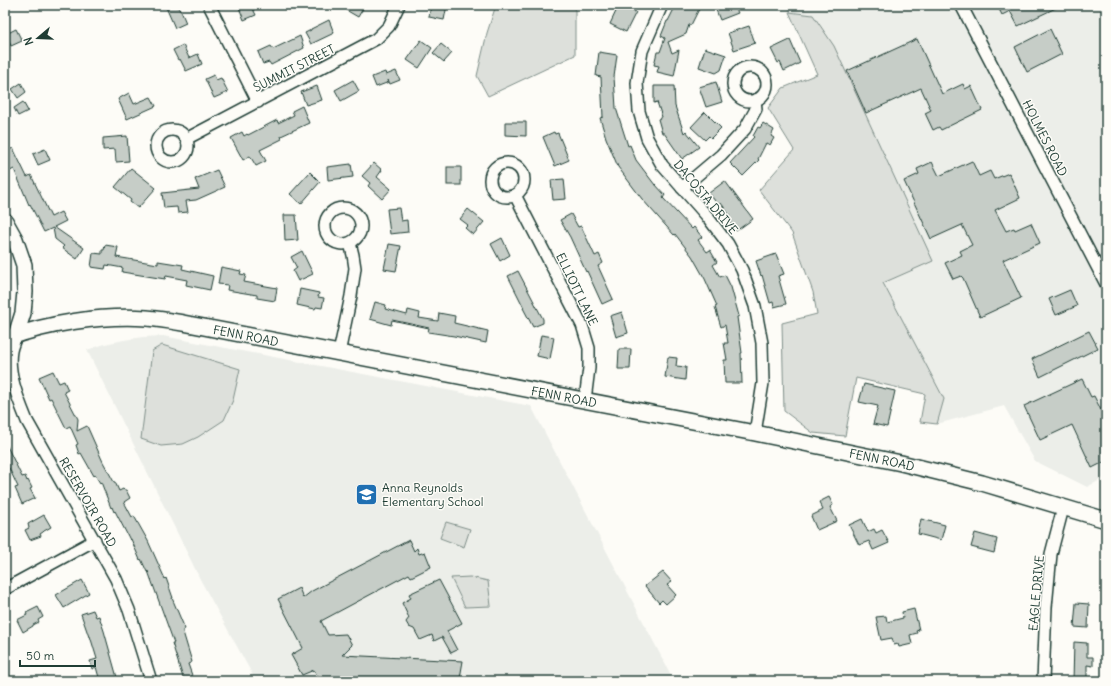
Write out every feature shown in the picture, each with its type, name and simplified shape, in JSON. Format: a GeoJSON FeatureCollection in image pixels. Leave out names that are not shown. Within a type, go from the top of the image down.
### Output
{"type":"FeatureCollection","features":[{"type":"Feature","properties":{"kind":"street"},"geometry":{"type":"LineString","coordinates":[[209,5],[258,102]]}},
{"type":"Feature","properties":{"kind":"street","name":"SUMMIT STREET"},"geometry":{"type":"LineString","coordinates":[[186,139],[376,39],[389,26],[399,5]]}},
{"type":"Feature","properties":{"kind":"street","name":"DACOSTA DRIVE"},"geometry":{"type":"LineString","coordinates":[[662,5],[642,51],[637,83],[639,111],[647,138],[662,166],[706,215],[728,244],[742,270],[755,306],[762,343],[763,383],[755,433]]}},
{"type":"Feature","properties":{"kind":"street","name":"HOLMES ROAD"},"geometry":{"type":"LineString","coordinates":[[961,5],[1106,284]]}},
{"type":"Feature","properties":{"kind":"street"},"geometry":{"type":"LineString","coordinates":[[682,188],[721,155],[745,129],[756,109],[755,100]]}},
{"type":"Feature","properties":{"kind":"street","name":"ELLIOTT LANE"},"geometry":{"type":"LineString","coordinates":[[515,195],[582,325],[589,348],[589,368],[585,400]]}},
{"type":"Feature","properties":{"kind":"street"},"geometry":{"type":"LineString","coordinates":[[5,221],[15,239],[24,265],[26,292],[23,313],[11,337]]}},
{"type":"Feature","properties":{"kind":"street"},"geometry":{"type":"LineString","coordinates":[[339,353],[351,296],[355,268],[350,243]]}},
{"type":"Feature","properties":{"kind":"street","name":"FENN ROAD"},"geometry":{"type":"LineString","coordinates":[[11,337],[58,325],[110,318],[146,318],[183,323],[755,433],[917,466],[982,483],[1106,520]]}},
{"type":"Feature","properties":{"kind":"street","name":"RESERVOIR ROAD"},"geometry":{"type":"LineString","coordinates":[[11,337],[11,369],[16,395],[27,422],[116,579],[129,610],[150,681]]}},
{"type":"Feature","properties":{"kind":"street","name":"EAGLE DRIVE"},"geometry":{"type":"LineString","coordinates":[[1043,681],[1046,607],[1051,554],[1064,508]]}},
{"type":"Feature","properties":{"kind":"street"},"geometry":{"type":"LineString","coordinates":[[5,589],[95,540]]}},
{"type":"Feature","properties":{"kind":"shaded area"},"geometry":{"type":"Polygon","coordinates":[[[496,5],[575,5],[575,55],[488,96],[477,76],[487,33],[496,5]]]}},
{"type":"Feature","properties":{"kind":"shaded area"},"geometry":{"type":"Polygon","coordinates":[[[786,5],[1106,5],[1106,477],[1087,487],[1035,461],[1004,406],[937,424],[944,399],[883,283],[933,261],[813,15],[789,12],[786,5]]]}},
{"type":"Feature","properties":{"kind":"shaded area"},"geometry":{"type":"Polygon","coordinates":[[[789,12],[813,15],[834,46],[933,261],[883,283],[944,399],[937,424],[920,422],[925,394],[856,378],[845,436],[813,433],[784,411],[782,323],[817,314],[813,292],[792,233],[759,190],[794,150],[768,108],[783,88],[817,74],[789,12]]]}},
{"type":"Feature","properties":{"kind":"shaded area","name":"Anna Reynolds Elementary School"},"geometry":{"type":"Polygon","coordinates":[[[163,336],[531,406],[674,681],[256,681],[201,581],[87,350],[124,340],[163,336]]]}},
{"type":"Feature","properties":{"kind":"shaded area"},"geometry":{"type":"Polygon","coordinates":[[[162,345],[240,369],[233,400],[224,420],[198,437],[183,444],[161,446],[141,439],[152,351],[162,345]]]}},
{"type":"Feature","properties":{"kind":"shaded area"},"geometry":{"type":"Polygon","coordinates":[[[446,522],[470,529],[464,547],[440,538],[446,522]]]}},
{"type":"Feature","properties":{"kind":"shaded area"},"geometry":{"type":"Polygon","coordinates":[[[470,577],[488,581],[491,606],[465,607],[451,578],[470,577]]]}},
{"type":"Feature","properties":{"kind":"building"},"geometry":{"type":"Polygon","coordinates":[[[165,5],[177,5],[186,23],[175,28],[165,5]]]}},
{"type":"Feature","properties":{"kind":"building"},"geometry":{"type":"Polygon","coordinates":[[[238,5],[251,5],[256,15],[244,20],[238,5]]]}},
{"type":"Feature","properties":{"kind":"building"},"geometry":{"type":"Polygon","coordinates":[[[349,5],[365,5],[358,17],[346,10],[349,5]]]}},
{"type":"Feature","properties":{"kind":"building"},"geometry":{"type":"Polygon","coordinates":[[[431,5],[447,5],[444,20],[429,17],[431,5]]]}},
{"type":"Feature","properties":{"kind":"building"},"geometry":{"type":"Polygon","coordinates":[[[619,5],[636,12],[626,32],[610,24],[619,5]]]}},
{"type":"Feature","properties":{"kind":"building"},"geometry":{"type":"Polygon","coordinates":[[[676,5],[701,5],[691,25],[689,25],[686,34],[668,42],[672,53],[679,50],[674,76],[657,72],[659,66],[654,65],[657,52],[660,52],[665,38],[661,36],[676,5]]]}},
{"type":"Feature","properties":{"kind":"building"},"geometry":{"type":"Polygon","coordinates":[[[714,5],[734,5],[738,13],[720,20],[714,5]]]}},
{"type":"Feature","properties":{"kind":"building"},"geometry":{"type":"Polygon","coordinates":[[[997,5],[1062,5],[1018,26],[1010,11],[1002,15],[997,5]]]}},
{"type":"Feature","properties":{"kind":"building"},"geometry":{"type":"Polygon","coordinates":[[[329,20],[334,33],[311,44],[305,33],[329,20]]]}},
{"type":"Feature","properties":{"kind":"building"},"geometry":{"type":"Polygon","coordinates":[[[749,26],[755,43],[734,50],[728,33],[749,26]]]}},
{"type":"Feature","properties":{"kind":"building"},"geometry":{"type":"Polygon","coordinates":[[[16,29],[22,41],[11,46],[6,34],[16,29]]]}},
{"type":"Feature","properties":{"kind":"building"},"geometry":{"type":"Polygon","coordinates":[[[1050,29],[1062,54],[1027,72],[1015,47],[1050,29]]]}},
{"type":"Feature","properties":{"kind":"building"},"geometry":{"type":"Polygon","coordinates":[[[300,36],[304,48],[271,65],[269,62],[263,64],[258,52],[271,46],[273,49],[300,36]]]}},
{"type":"Feature","properties":{"kind":"building"},"geometry":{"type":"Polygon","coordinates":[[[917,39],[942,94],[963,84],[965,89],[971,86],[982,110],[941,130],[939,127],[933,130],[925,113],[931,110],[921,88],[866,113],[847,71],[917,39]]]}},
{"type":"Feature","properties":{"kind":"building"},"geometry":{"type":"Polygon","coordinates":[[[421,40],[432,48],[419,68],[407,60],[421,40]]]}},
{"type":"Feature","properties":{"kind":"building"},"geometry":{"type":"Polygon","coordinates":[[[790,40],[800,63],[784,71],[771,49],[790,40]]]}},
{"type":"Feature","properties":{"kind":"building"},"geometry":{"type":"Polygon","coordinates":[[[441,44],[452,53],[444,62],[433,53],[441,44]]]}},
{"type":"Feature","properties":{"kind":"building"},"geometry":{"type":"Polygon","coordinates":[[[183,45],[189,58],[198,54],[202,64],[186,71],[180,59],[178,60],[173,50],[183,45]]]}},
{"type":"Feature","properties":{"kind":"building"},"geometry":{"type":"Polygon","coordinates":[[[705,48],[726,55],[721,70],[716,73],[699,67],[705,48]]]}},
{"type":"Feature","properties":{"kind":"building"},"geometry":{"type":"Polygon","coordinates":[[[599,52],[617,55],[614,77],[616,108],[628,146],[630,145],[636,160],[655,185],[665,195],[663,198],[692,229],[694,227],[702,237],[698,240],[707,252],[710,250],[717,262],[713,265],[720,277],[725,275],[731,287],[739,316],[737,317],[742,353],[742,383],[725,383],[724,360],[727,360],[724,343],[728,343],[725,325],[721,327],[715,307],[717,306],[705,279],[692,256],[675,234],[674,235],[642,199],[618,167],[606,138],[600,118],[603,117],[601,77],[596,76],[599,52]]]}},
{"type":"Feature","properties":{"kind":"building"},"geometry":{"type":"Polygon","coordinates":[[[396,71],[400,80],[390,84],[389,82],[376,87],[372,77],[385,72],[386,75],[396,71]]]}},
{"type":"Feature","properties":{"kind":"building"},"geometry":{"type":"Polygon","coordinates":[[[214,75],[216,80],[221,78],[228,92],[214,98],[205,79],[214,75]]]}},
{"type":"Feature","properties":{"kind":"building"},"geometry":{"type":"Polygon","coordinates":[[[353,80],[359,91],[341,101],[335,90],[353,80]]]}},
{"type":"Feature","properties":{"kind":"building"},"geometry":{"type":"Polygon","coordinates":[[[716,82],[722,102],[706,107],[699,87],[716,82]]]}},
{"type":"Feature","properties":{"kind":"building"},"geometry":{"type":"Polygon","coordinates":[[[21,83],[26,92],[18,98],[12,89],[21,83]]]}},
{"type":"Feature","properties":{"kind":"building"},"geometry":{"type":"Polygon","coordinates":[[[317,86],[322,100],[306,105],[301,92],[317,86]]]}},
{"type":"Feature","properties":{"kind":"building"},"geometry":{"type":"Polygon","coordinates":[[[654,86],[674,86],[675,106],[684,133],[686,131],[699,147],[682,159],[664,133],[662,133],[658,119],[662,117],[657,102],[654,103],[654,86]]]}},
{"type":"Feature","properties":{"kind":"building"},"geometry":{"type":"Polygon","coordinates":[[[129,93],[134,104],[151,97],[156,106],[127,119],[118,99],[129,93]]]}},
{"type":"Feature","properties":{"kind":"building"},"geometry":{"type":"Polygon","coordinates":[[[23,102],[28,111],[18,116],[14,108],[23,102]]]}},
{"type":"Feature","properties":{"kind":"building"},"geometry":{"type":"Polygon","coordinates":[[[302,106],[309,123],[281,136],[282,139],[260,150],[266,161],[256,166],[250,156],[243,160],[231,138],[242,132],[244,136],[247,134],[248,135],[277,120],[278,123],[294,115],[292,111],[302,106]]]}},
{"type":"Feature","properties":{"kind":"building"},"geometry":{"type":"Polygon","coordinates":[[[705,112],[721,128],[711,138],[709,136],[705,140],[691,127],[705,112]]]}},
{"type":"Feature","properties":{"kind":"building"},"geometry":{"type":"Polygon","coordinates":[[[505,122],[526,122],[526,136],[505,135],[505,122]]]}},
{"type":"Feature","properties":{"kind":"building"},"geometry":{"type":"Polygon","coordinates":[[[763,123],[774,130],[771,136],[774,138],[770,145],[766,143],[758,159],[759,160],[743,176],[730,163],[754,137],[753,136],[758,127],[760,128],[763,123]]]}},
{"type":"Feature","properties":{"kind":"building"},"geometry":{"type":"Polygon","coordinates":[[[554,132],[555,134],[558,133],[569,160],[555,166],[543,137],[554,132]]]}},
{"type":"Feature","properties":{"kind":"building"},"geometry":{"type":"Polygon","coordinates":[[[127,136],[129,161],[116,162],[115,149],[103,150],[103,138],[127,136]]]}},
{"type":"Feature","properties":{"kind":"building"},"geometry":{"type":"Polygon","coordinates":[[[13,148],[27,177],[31,175],[51,217],[61,212],[66,221],[54,227],[84,248],[77,259],[62,248],[64,246],[55,239],[53,228],[44,232],[30,204],[29,205],[14,169],[10,171],[5,161],[5,152],[13,148]]]}},
{"type":"Feature","properties":{"kind":"building"},"geometry":{"type":"Polygon","coordinates":[[[45,149],[50,160],[38,165],[33,154],[45,149]]]}},
{"type":"Feature","properties":{"kind":"building"},"geometry":{"type":"Polygon","coordinates":[[[972,161],[979,176],[990,171],[994,179],[1009,173],[1020,198],[995,210],[1006,231],[1014,228],[1015,230],[1031,223],[1040,243],[1003,260],[1021,298],[980,317],[963,278],[961,276],[953,279],[945,263],[962,255],[960,251],[972,245],[962,225],[931,239],[904,181],[919,174],[917,169],[932,162],[939,176],[972,161]]]}},
{"type":"Feature","properties":{"kind":"building"},"geometry":{"type":"Polygon","coordinates":[[[374,163],[382,170],[377,177],[391,189],[382,199],[368,186],[370,183],[362,176],[374,163]]]}},
{"type":"Feature","properties":{"kind":"building"},"geometry":{"type":"Polygon","coordinates":[[[351,164],[353,177],[328,180],[327,167],[351,164]]]}},
{"type":"Feature","properties":{"kind":"building"},"geometry":{"type":"Polygon","coordinates":[[[447,167],[461,167],[461,185],[447,185],[447,167]]]}},
{"type":"Feature","properties":{"kind":"building"},"geometry":{"type":"Polygon","coordinates":[[[131,168],[156,188],[138,208],[115,187],[131,168]]]}},
{"type":"Feature","properties":{"kind":"building"},"geometry":{"type":"Polygon","coordinates":[[[217,170],[225,187],[196,200],[186,201],[188,212],[178,213],[177,207],[164,208],[162,193],[199,189],[195,179],[217,170]]]}},
{"type":"Feature","properties":{"kind":"building"},"geometry":{"type":"Polygon","coordinates":[[[310,172],[320,182],[301,204],[290,194],[310,172]]]}},
{"type":"Feature","properties":{"kind":"building"},"geometry":{"type":"Polygon","coordinates":[[[564,179],[566,199],[553,200],[551,180],[564,179]]]}},
{"type":"Feature","properties":{"kind":"building"},"geometry":{"type":"Polygon","coordinates":[[[725,181],[753,219],[736,231],[727,218],[730,216],[721,203],[718,205],[709,193],[725,181]]]}},
{"type":"Feature","properties":{"kind":"building"},"geometry":{"type":"Polygon","coordinates":[[[399,208],[401,221],[407,220],[408,232],[390,234],[387,209],[399,208]]]}},
{"type":"Feature","properties":{"kind":"building"},"geometry":{"type":"Polygon","coordinates":[[[468,209],[484,222],[473,235],[465,228],[468,225],[460,219],[468,209]]]}},
{"type":"Feature","properties":{"kind":"building"},"geometry":{"type":"Polygon","coordinates":[[[571,214],[578,227],[581,226],[595,256],[599,254],[603,263],[598,266],[613,299],[602,304],[570,237],[560,220],[571,214]]]}},
{"type":"Feature","properties":{"kind":"building"},"geometry":{"type":"Polygon","coordinates":[[[284,215],[296,215],[298,240],[285,241],[284,215]]]}},
{"type":"Feature","properties":{"kind":"building"},"geometry":{"type":"Polygon","coordinates":[[[502,238],[510,255],[500,261],[491,244],[502,238]]]}},
{"type":"Feature","properties":{"kind":"building"},"geometry":{"type":"Polygon","coordinates":[[[389,244],[401,246],[396,271],[384,269],[389,244]]]}},
{"type":"Feature","properties":{"kind":"building"},"geometry":{"type":"Polygon","coordinates":[[[105,245],[118,247],[116,257],[158,264],[158,261],[183,265],[182,269],[213,276],[210,290],[186,285],[187,280],[166,276],[165,279],[122,272],[123,268],[106,265],[105,269],[91,267],[93,253],[102,254],[102,250],[104,250],[105,245]]]}},
{"type":"Feature","properties":{"kind":"building"},"geometry":{"type":"Polygon","coordinates":[[[302,251],[313,274],[298,281],[293,271],[297,268],[291,257],[302,251]]]}},
{"type":"Feature","properties":{"kind":"building"},"geometry":{"type":"Polygon","coordinates":[[[776,254],[784,274],[778,276],[786,304],[774,307],[773,302],[770,303],[762,275],[761,276],[756,261],[776,254]]]}},
{"type":"Feature","properties":{"kind":"building"},"geometry":{"type":"Polygon","coordinates":[[[221,267],[241,271],[240,274],[246,275],[244,282],[277,288],[275,301],[257,298],[257,295],[227,290],[228,285],[218,284],[221,267]]]}},
{"type":"Feature","properties":{"kind":"building"},"geometry":{"type":"Polygon","coordinates":[[[518,271],[543,319],[543,323],[533,327],[508,276],[518,271]]]}},
{"type":"Feature","properties":{"kind":"building"},"geometry":{"type":"Polygon","coordinates":[[[300,289],[319,293],[318,297],[324,298],[322,308],[316,307],[315,309],[297,305],[300,289]]]}},
{"type":"Feature","properties":{"kind":"building"},"geometry":{"type":"Polygon","coordinates":[[[1070,290],[1077,306],[1056,315],[1049,299],[1070,290]]]}},
{"type":"Feature","properties":{"kind":"building"},"geometry":{"type":"Polygon","coordinates":[[[375,302],[386,305],[385,309],[407,315],[408,310],[420,313],[419,318],[438,321],[439,313],[455,316],[454,323],[488,331],[486,343],[428,332],[429,328],[392,320],[391,325],[370,319],[375,302]]]}},
{"type":"Feature","properties":{"kind":"building"},"geometry":{"type":"Polygon","coordinates":[[[622,312],[628,333],[616,337],[610,316],[622,312]]]}},
{"type":"Feature","properties":{"kind":"building"},"geometry":{"type":"Polygon","coordinates":[[[1089,331],[1098,348],[1040,377],[1032,359],[1089,331]]]}},
{"type":"Feature","properties":{"kind":"building"},"geometry":{"type":"Polygon","coordinates":[[[541,335],[554,337],[550,359],[537,356],[541,335]]]}},
{"type":"Feature","properties":{"kind":"building"},"geometry":{"type":"Polygon","coordinates":[[[619,349],[631,349],[630,369],[618,369],[619,349]]]}},
{"type":"Feature","properties":{"kind":"building"},"geometry":{"type":"Polygon","coordinates":[[[668,357],[677,358],[676,366],[686,367],[685,380],[665,377],[668,357]]]}},
{"type":"Feature","properties":{"kind":"building"},"geometry":{"type":"Polygon","coordinates":[[[53,371],[59,383],[64,381],[68,390],[64,392],[78,419],[77,431],[87,426],[103,462],[119,491],[123,489],[126,490],[130,498],[124,502],[148,541],[165,579],[166,578],[172,598],[185,629],[183,632],[192,662],[188,664],[194,681],[184,681],[172,643],[174,643],[148,571],[147,572],[141,559],[140,560],[131,539],[130,540],[115,511],[114,512],[112,507],[111,508],[101,482],[100,483],[95,475],[94,476],[81,453],[79,454],[76,445],[78,444],[70,426],[66,428],[51,398],[49,399],[39,377],[53,371]]]}},
{"type":"Feature","properties":{"kind":"building"},"geometry":{"type":"Polygon","coordinates":[[[1082,379],[1091,397],[1094,396],[1106,420],[1106,461],[1092,468],[1072,425],[1040,440],[1024,406],[1082,379]]]}},
{"type":"Feature","properties":{"kind":"building"},"geometry":{"type":"Polygon","coordinates":[[[864,384],[895,391],[887,427],[873,424],[878,406],[859,402],[864,384]]]}},
{"type":"Feature","properties":{"kind":"building"},"geometry":{"type":"Polygon","coordinates":[[[5,442],[22,477],[25,476],[27,481],[28,480],[32,488],[30,489],[35,498],[22,504],[15,488],[18,487],[9,468],[5,470],[5,442]]]}},
{"type":"Feature","properties":{"kind":"building"},"geometry":{"type":"Polygon","coordinates":[[[829,497],[833,505],[830,507],[837,521],[817,530],[811,516],[823,510],[819,502],[829,497]]]}},
{"type":"Feature","properties":{"kind":"building"},"geometry":{"type":"Polygon","coordinates":[[[44,515],[51,527],[40,534],[41,536],[30,540],[25,530],[29,528],[28,524],[44,515]]]}},
{"type":"Feature","properties":{"kind":"building"},"geometry":{"type":"Polygon","coordinates":[[[862,519],[868,532],[874,529],[876,533],[882,530],[889,543],[873,550],[869,541],[859,545],[849,525],[862,519]]]}},
{"type":"Feature","properties":{"kind":"building"},"geometry":{"type":"Polygon","coordinates":[[[921,519],[945,525],[941,540],[918,534],[921,519]]]}},
{"type":"Feature","properties":{"kind":"building"},"geometry":{"type":"Polygon","coordinates":[[[975,533],[997,539],[994,553],[971,547],[975,533]]]}},
{"type":"Feature","properties":{"kind":"building"},"geometry":{"type":"Polygon","coordinates":[[[409,540],[414,551],[417,548],[419,554],[425,552],[431,567],[411,577],[409,574],[321,621],[328,635],[346,634],[352,645],[342,655],[463,661],[460,678],[455,679],[455,681],[320,681],[314,670],[302,675],[291,655],[303,648],[278,599],[299,588],[303,598],[312,591],[409,540]]]}},
{"type":"Feature","properties":{"kind":"building"},"geometry":{"type":"Polygon","coordinates":[[[663,572],[672,582],[667,585],[676,595],[666,604],[662,600],[659,603],[645,586],[663,572]]]}},
{"type":"Feature","properties":{"kind":"building"},"geometry":{"type":"Polygon","coordinates":[[[82,580],[89,593],[64,608],[56,595],[82,580]]]}},
{"type":"Feature","properties":{"kind":"building"},"geometry":{"type":"Polygon","coordinates":[[[439,580],[462,623],[447,631],[457,650],[451,653],[442,637],[434,641],[432,635],[420,640],[414,629],[409,627],[406,622],[409,618],[402,603],[411,598],[409,594],[439,580]]]}},
{"type":"Feature","properties":{"kind":"building"},"geometry":{"type":"Polygon","coordinates":[[[1076,603],[1089,604],[1088,628],[1074,627],[1076,603]]]}},
{"type":"Feature","properties":{"kind":"building"},"geometry":{"type":"Polygon","coordinates":[[[38,607],[43,617],[38,620],[39,622],[23,632],[17,620],[27,615],[26,613],[38,607]]]}},
{"type":"Feature","properties":{"kind":"building"},"geometry":{"type":"Polygon","coordinates":[[[914,609],[919,630],[916,631],[917,633],[910,635],[912,644],[899,647],[898,644],[894,645],[892,638],[881,640],[876,617],[886,616],[887,622],[903,618],[902,612],[914,609]]]}},
{"type":"Feature","properties":{"kind":"building"},"geometry":{"type":"Polygon","coordinates":[[[93,610],[96,617],[99,616],[118,681],[100,681],[96,667],[92,669],[90,661],[97,659],[81,614],[93,610]]]}},
{"type":"Feature","properties":{"kind":"building"},"geometry":{"type":"Polygon","coordinates":[[[1074,642],[1087,643],[1087,657],[1093,657],[1093,666],[1087,665],[1087,681],[1073,681],[1074,642]]]}},
{"type":"Feature","properties":{"kind":"place","name":"Anna Reynolds Elementary School"},"geometry":{"type":"Point","coordinates":[367,494]}}]}
